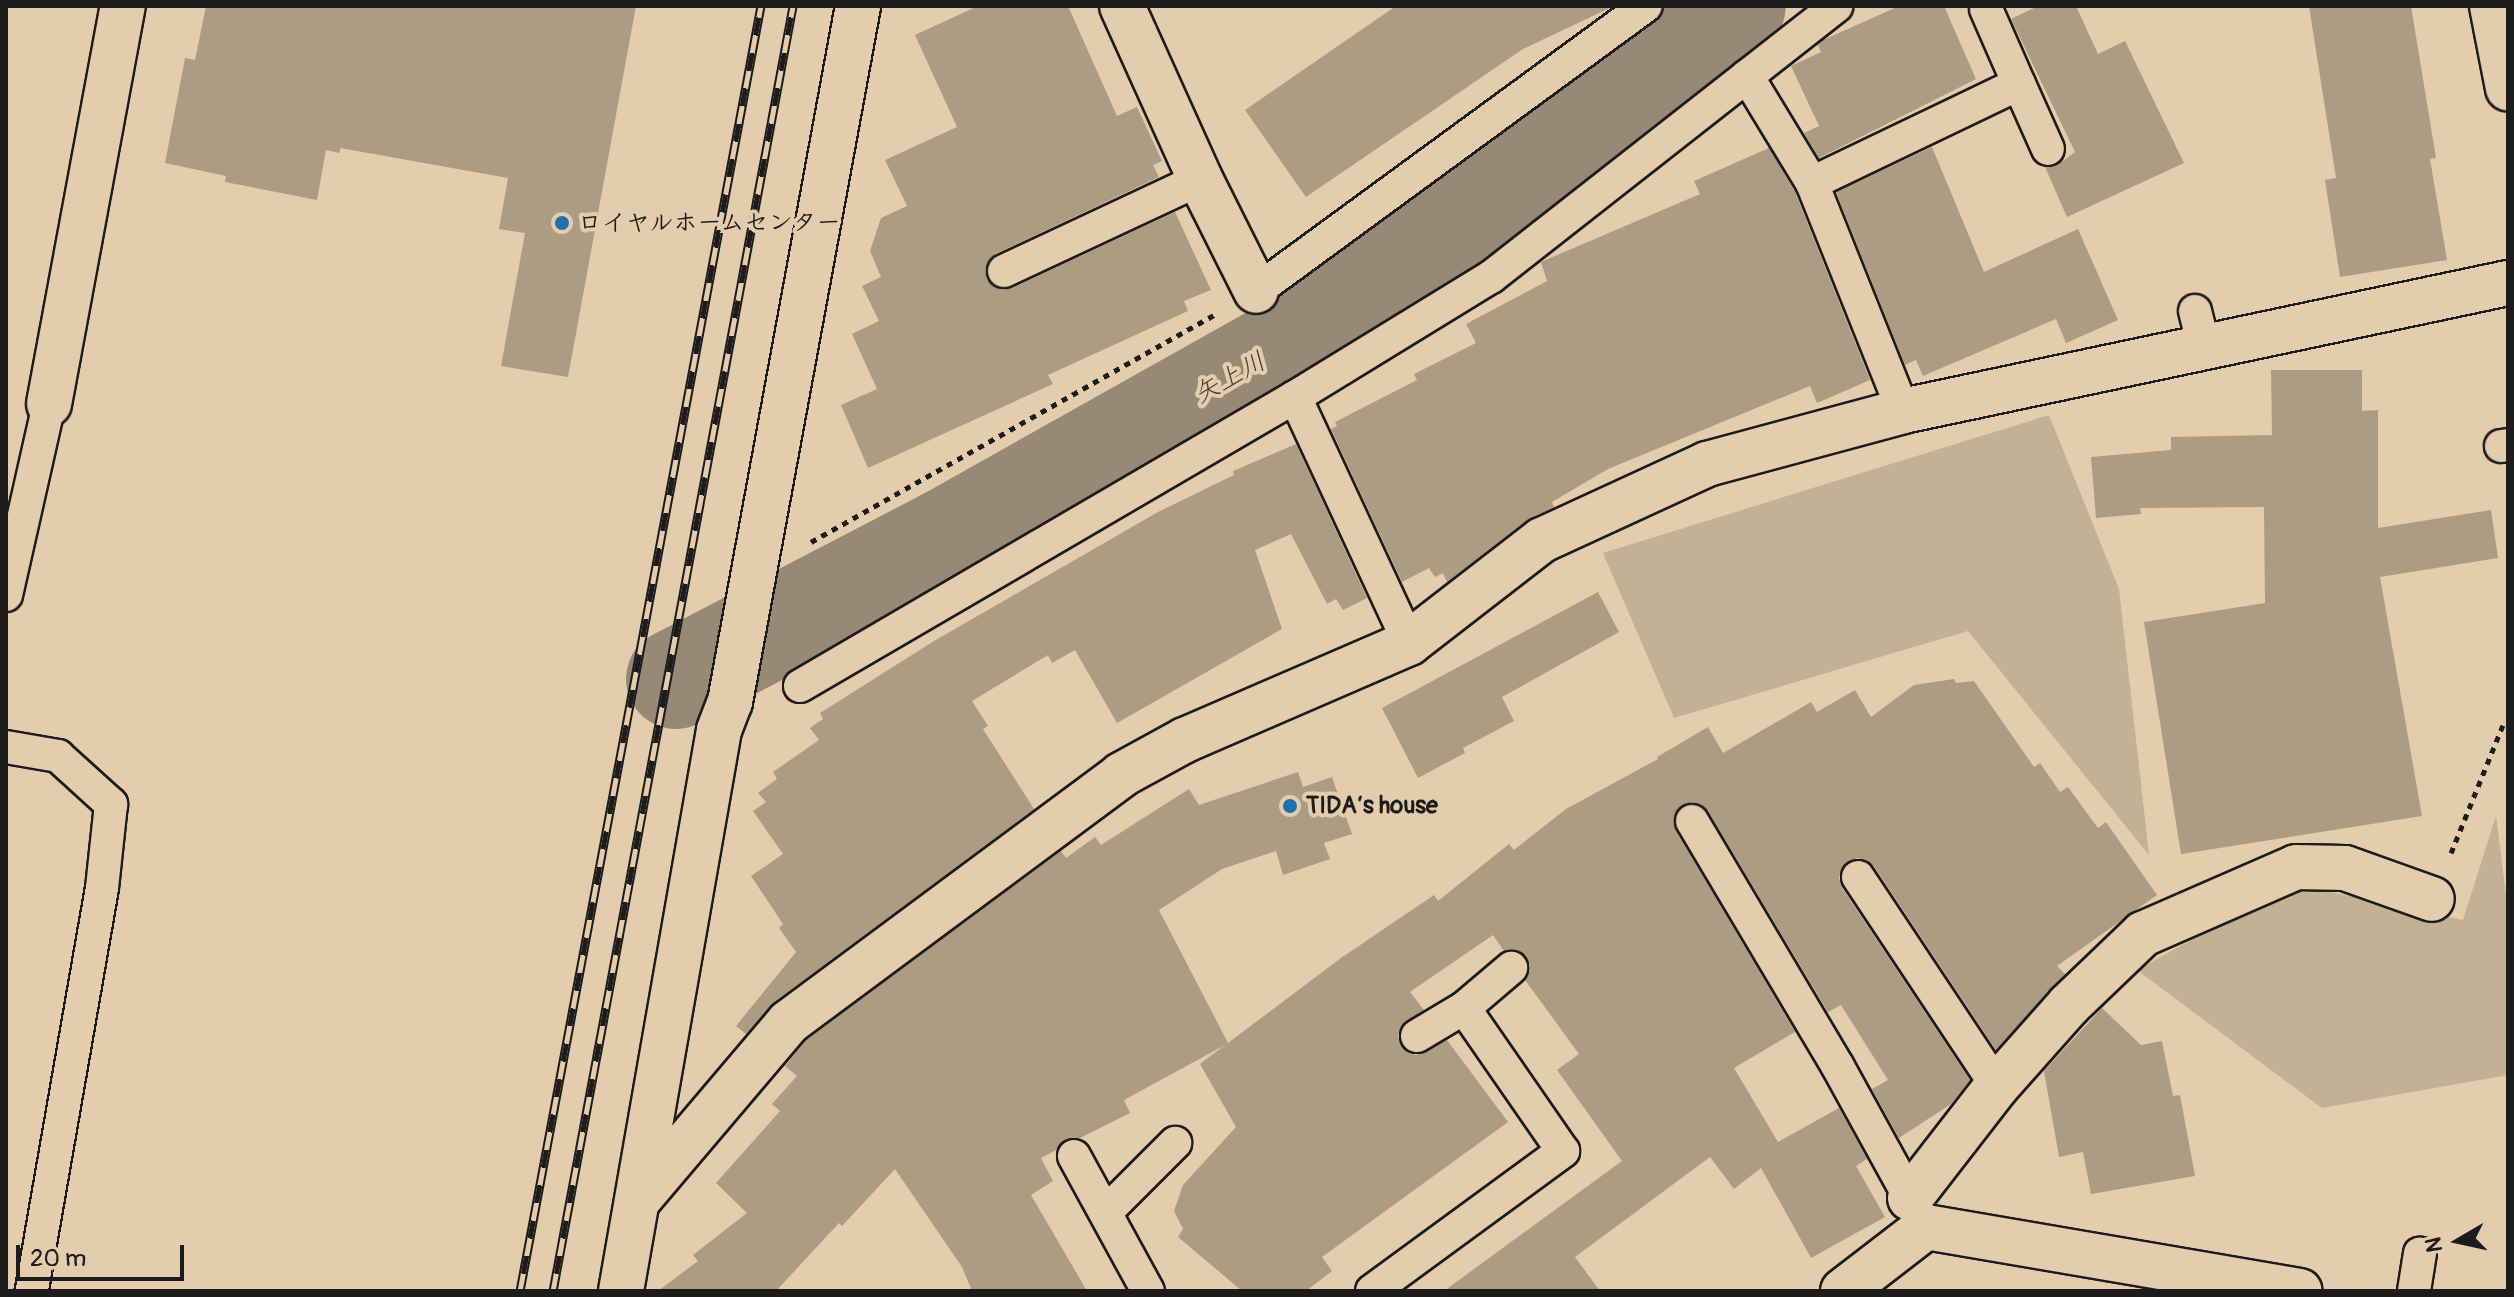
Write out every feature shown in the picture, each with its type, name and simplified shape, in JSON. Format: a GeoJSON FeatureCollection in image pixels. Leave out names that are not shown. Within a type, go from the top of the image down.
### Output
{"type":"FeatureCollection","features":[{"type":"Feature","properties":{"kind":"street"},"geometry":{"type":"LineString","coordinates":[[49,404],[123,6]]}},
{"type":"Feature","properties":{"kind":"street"},"geometry":{"type":"LineString","coordinates":[[621,1291],[719,730],[730,702],[858,6]]}},
{"type":"Feature","properties":{"kind":"street"},"geometry":{"type":"LineString","coordinates":[[1122,6],[1200,179],[1256,291]]}},
{"type":"Feature","properties":{"kind":"street"},"geometry":{"type":"LineString","coordinates":[[2492,6],[2508,88]]}},
{"type":"Feature","properties":{"kind":"street"},"geometry":{"type":"LineString","coordinates":[[638,1200],[789,1022],[1121,775],[1185,740],[1409,643],[1542,540],[1707,464],[2199,329],[2508,283]]}},
{"type":"Feature","properties":{"kind":"street"},"geometry":{"type":"LineString","coordinates":[[1843,1291],[1918,1212],[1997,1086],[2069,1005],[2143,934],[2296,867],[2345,868],[2432,899]]}},
{"type":"Feature","properties":{"kind":"street"},"geometry":{"type":"LineString","coordinates":[[1918,1212],[2300,1291]]}},
{"type":"Feature","properties":{"kind":"lane"},"geometry":{"type":"LineString","coordinates":[[1256,291],[1646,6]]}},
{"type":"Feature","properties":{"kind":"lane"},"geometry":{"type":"LineString","coordinates":[[800,686],[1295,397],[1491,277],[1836,6]]}},
{"type":"Feature","properties":{"kind":"lane"},"geometry":{"type":"LineString","coordinates":[[1986,9],[2048,149]]}},
{"type":"Feature","properties":{"kind":"lane"},"geometry":{"type":"LineString","coordinates":[[1747,76],[1812,183],[1903,411]]}},
{"type":"Feature","properties":{"kind":"lane"},"geometry":{"type":"LineString","coordinates":[[1812,183],[2019,84]]}},
{"type":"Feature","properties":{"kind":"lane"},"geometry":{"type":"LineString","coordinates":[[1004,271],[1200,179]]}},
{"type":"Feature","properties":{"kind":"lane"},"geometry":{"type":"LineString","coordinates":[[1295,397],[1409,643]]}},
{"type":"Feature","properties":{"kind":"lane"},"geometry":{"type":"LineString","coordinates":[[7,580],[49,404]]}},
{"type":"Feature","properties":{"kind":"lane"},"geometry":{"type":"LineString","coordinates":[[6,747],[58,756],[111,804],[102,888],[32,1291]]}},
{"type":"Feature","properties":{"kind":"lane"},"geometry":{"type":"LineString","coordinates":[[1692,821],[1837,1065],[1918,1212]]}},
{"type":"Feature","properties":{"kind":"lane"},"geometry":{"type":"LineString","coordinates":[[1858,877],[1997,1086]]}},
{"type":"Feature","properties":{"kind":"lane"},"geometry":{"type":"LineString","coordinates":[[1417,1036],[1464,1008],[1511,968]]}},
{"type":"Feature","properties":{"kind":"lane"},"geometry":{"type":"LineString","coordinates":[[1372,1291],[1563,1151],[1464,1008]]}},
{"type":"Feature","properties":{"kind":"lane"},"geometry":{"type":"LineString","coordinates":[[1106,1212],[1175,1143]]}},
{"type":"Feature","properties":{"kind":"lane"},"geometry":{"type":"LineString","coordinates":[[1074,1156],[1148,1291]]}},
{"type":"Feature","properties":{"kind":"lane"},"geometry":{"type":"LineString","coordinates":[[2414,1291],[2420,1253]]}},
{"type":"Feature","properties":{"kind":"path"},"geometry":{"type":"LineString","coordinates":[[749,586],[1256,291]]}},
{"type":"Feature","properties":{"kind":"path"},"geometry":{"type":"LineString","coordinates":[[2432,899],[2503,725]]}},
{"type":"Feature","properties":{"kind":"shaded area"},"geometry":{"type":"Polygon","coordinates":[[[2049,415],[2119,589],[2149,855],[1968,631],[1674,718],[1603,553],[2049,415]]]}},
{"type":"Feature","properties":{"kind":"shaded area"},"geometry":{"type":"Polygon","coordinates":[[[2496,816],[2508,912],[2508,1075],[2322,1108],[2137,970],[2293,884],[2463,920],[2496,816]]]}},
{"type":"Feature","properties":{"kind":"building"},"geometry":{"type":"Polygon","coordinates":[[[206,6],[636,6],[568,377],[501,366],[525,233],[499,229],[508,178],[340,148],[340,153],[326,150],[317,200],[225,182],[226,176],[165,163],[185,58],[195,60],[206,6]]]}},
{"type":"Feature","properties":{"kind":"building"},"geometry":{"type":"Polygon","coordinates":[[[978,6],[1068,6],[1117,116],[1137,107],[1162,161],[1153,165],[1159,177],[995,254],[985,269],[987,280],[1002,290],[1012,288],[1175,212],[1211,290],[1184,301],[1188,311],[1048,375],[1053,384],[868,468],[841,405],[877,389],[852,334],[879,321],[862,286],[881,277],[870,251],[881,218],[907,206],[885,160],[957,127],[915,35],[978,6]]]}},
{"type":"Feature","properties":{"kind":"building"},"geometry":{"type":"Polygon","coordinates":[[[1396,6],[1614,6],[1523,49],[1306,197],[1245,110],[1396,6]]]}},
{"type":"Feature","properties":{"kind":"building"},"geometry":{"type":"Polygon","coordinates":[[[1899,6],[1944,6],[1976,79],[1819,158],[1804,133],[1819,126],[1791,66],[1821,52],[1818,45],[1823,40],[1899,6]]]}},
{"type":"Feature","properties":{"kind":"building"},"geometry":{"type":"Polygon","coordinates":[[[2038,6],[2076,6],[2098,54],[2125,41],[2184,163],[2067,217],[2045,167],[2056,166],[2075,152],[2011,19],[2038,6]]]}},
{"type":"Feature","properties":{"kind":"building"},"geometry":{"type":"Polygon","coordinates":[[[2309,6],[2411,6],[2436,158],[2430,159],[2447,260],[2340,277],[2325,180],[2336,178],[2309,6]]]}},
{"type":"Feature","properties":{"kind":"building"},"geometry":{"type":"Polygon","coordinates":[[[1932,147],[1984,272],[2078,229],[2118,320],[2066,343],[2056,319],[1923,376],[1916,360],[1905,365],[1836,192],[1932,147]]]}},
{"type":"Feature","properties":{"kind":"building"},"geometry":{"type":"Polygon","coordinates":[[[1769,148],[1795,192],[1870,380],[1817,403],[1810,386],[1608,469],[1552,502],[1554,507],[1527,520],[1447,582],[1443,573],[1435,577],[1429,568],[1402,582],[1331,429],[1337,426],[1335,422],[1417,380],[1414,374],[1476,343],[1466,324],[1547,281],[1541,262],[1700,194],[1694,181],[1769,148]]]}},
{"type":"Feature","properties":{"kind":"building"},"geometry":{"type":"Polygon","coordinates":[[[2271,370],[2362,370],[2362,411],[2378,410],[2378,528],[2491,510],[2498,558],[2380,577],[2422,816],[2181,854],[2144,622],[2265,603],[2264,507],[2140,508],[2141,514],[2096,518],[2091,457],[2171,450],[2171,437],[2272,435],[2271,370]]]}},
{"type":"Feature","properties":{"kind":"building"},"geometry":{"type":"Polygon","coordinates":[[[1296,444],[1367,598],[1343,610],[1336,599],[1327,604],[1291,534],[1255,550],[1282,629],[1117,723],[1075,650],[1052,663],[1048,655],[972,701],[988,726],[983,729],[1034,809],[774,1002],[746,1034],[736,1026],[796,952],[779,928],[783,924],[751,876],[783,854],[753,811],[766,802],[758,793],[777,779],[773,772],[819,740],[810,728],[823,719],[820,713],[934,641],[1158,512],[1234,475],[1233,471],[1296,444]]]}},
{"type":"Feature","properties":{"kind":"building"},"geometry":{"type":"Polygon","coordinates":[[[1598,592],[1619,632],[1502,697],[1514,721],[1463,748],[1465,753],[1418,778],[1382,708],[1598,592]]]}},
{"type":"Feature","properties":{"kind":"building"},"geometry":{"type":"Polygon","coordinates":[[[1954,679],[1956,683],[1974,681],[2034,767],[2040,763],[2060,792],[2068,787],[2098,828],[2106,822],[2157,895],[2057,966],[2065,974],[1996,1050],[1874,866],[1858,858],[1847,862],[1839,877],[1842,888],[1970,1080],[1951,1104],[1899,1138],[1872,1089],[1888,1080],[1841,1005],[1828,1012],[1708,811],[1693,802],[1676,811],[1676,831],[1795,1032],[1734,1068],[1778,1142],[1839,1108],[1867,1159],[1856,1166],[1885,1217],[1811,1258],[1761,1168],[1734,1189],[1710,1157],[1575,1257],[1600,1291],[1444,1291],[1622,1161],[1557,1070],[1579,1054],[1525,980],[1530,965],[1526,956],[1517,950],[1504,951],[1493,935],[1410,992],[1424,1010],[1401,1026],[1398,1037],[1407,1052],[1416,1055],[1447,1040],[1508,1122],[1322,1257],[1332,1271],[1306,1291],[1242,1291],[1178,1237],[1183,1229],[1174,1211],[1183,1185],[1236,1127],[1200,1064],[1225,1045],[1124,1100],[1130,1113],[1080,1138],[1066,1139],[1056,1150],[1041,1158],[1053,1181],[1031,1195],[1087,1291],[972,1291],[962,1267],[895,1169],[776,1291],[658,1291],[698,1261],[693,1255],[747,1213],[716,1183],[780,1111],[772,1104],[797,1076],[785,1066],[806,1040],[1061,851],[1066,858],[1095,837],[1101,845],[1189,789],[1199,805],[1298,772],[1303,787],[1332,777],[1352,834],[1324,843],[1330,859],[1283,875],[1276,851],[1222,869],[1159,910],[1228,1043],[1341,958],[1434,895],[1438,901],[1509,844],[1514,850],[1566,809],[1658,759],[1708,727],[1723,753],[1811,702],[1817,712],[1855,690],[1871,717],[1914,685],[1954,679]]]}},
{"type":"Feature","properties":{"kind":"building"},"geometry":{"type":"Polygon","coordinates":[[[2102,1008],[2141,1045],[2162,1041],[2173,1096],[2180,1095],[2195,1176],[2091,1194],[2083,1152],[2059,1157],[2044,1071],[2102,1008]]]}},
{"type":"Feature","properties":{"kind":"waterway","name":"矢上川"},"geometry":{"type":"LineString","coordinates":[[676,679],[945,539],[1291,345],[1736,6]]}},
{"type":"Feature","properties":{"kind":"railway"},"geometry":{"type":"LineString","coordinates":[[520,1291],[761,6]]}},
{"type":"Feature","properties":{"kind":"railway"},"geometry":{"type":"LineString","coordinates":[[553,1291],[793,6]]}},
{"type":"Feature","properties":{"kind":"place","name":"ロイヤルホームセンター"},"geometry":{"type":"Point","coordinates":[562,223]}},
{"type":"Feature","properties":{"kind":"place","name":"TIDA‘s house"},"geometry":{"type":"Point","coordinates":[1290,806]}}]}
